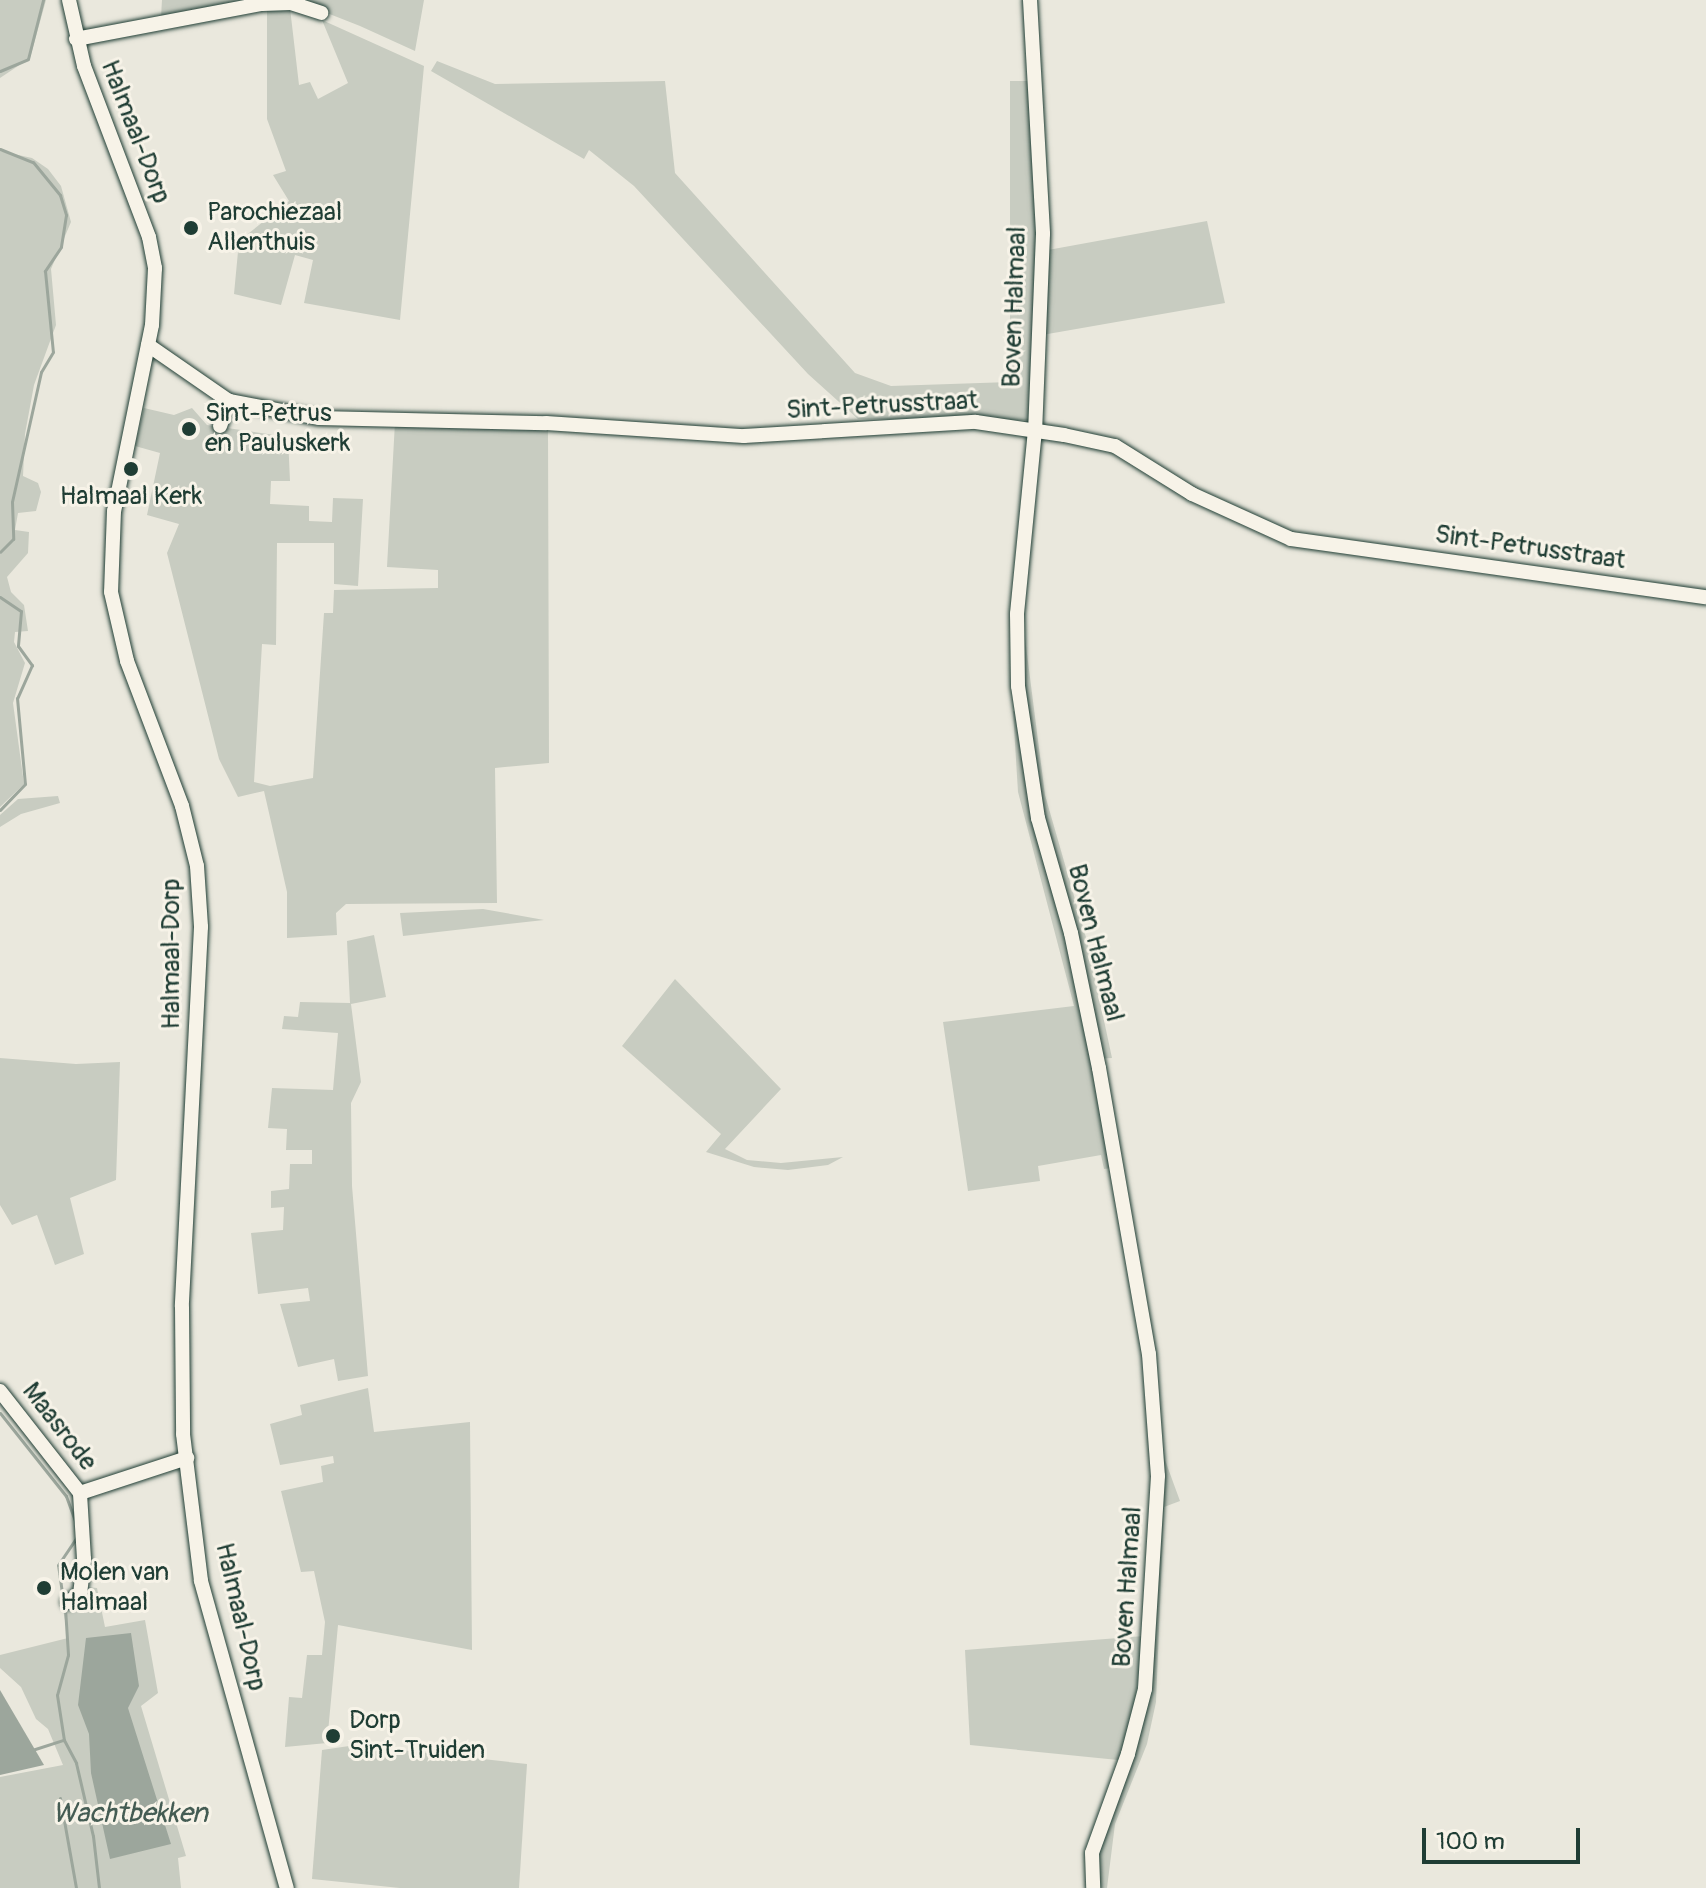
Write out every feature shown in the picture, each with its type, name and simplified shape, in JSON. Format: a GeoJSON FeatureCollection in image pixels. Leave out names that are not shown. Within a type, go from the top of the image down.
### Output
{"type":"FeatureCollection","features":[{"type":"Feature","properties":{"kind":"street","name":"Halmaal-Dorp"},"geometry":{"type":"LineString","coordinates":[[69,0],[76,39],[153,254],[156,297],[114,511],[109,568],[127,661],[191,837],[200,900],[180,1376],[187,1458],[210,1617],[287,1888]]}},
{"type":"Feature","properties":{"kind":"street","name":"Boven Halmaal"},"geometry":{"type":"LineString","coordinates":[[1030,0],[1043,234],[1035,430],[1019,576],[1018,686],[1038,818],[1071,933],[1099,1068],[1149,1354],[1158,1476],[1145,1689],[1128,1754],[1092,1853],[1093,1888]]}},
{"type":"Feature","properties":{"kind":"street"},"geometry":{"type":"LineString","coordinates":[[76,39],[262,4],[291,3],[321,13]]}},
{"type":"Feature","properties":{"kind":"street","name":"Sint-Petrusstraat"},"geometry":{"type":"LineString","coordinates":[[148,345],[229,401],[319,418],[502,421],[744,436],[939,421],[1035,430],[1115,446],[1192,494],[1291,539],[1706,597]]}},
{"type":"Feature","properties":{"kind":"street"},"geometry":{"type":"LineString","coordinates":[[220,426],[229,401]]}},
{"type":"Feature","properties":{"kind":"street","name":"Maasrode"},"geometry":{"type":"LineString","coordinates":[[0,1391],[80,1493],[84,1559],[80,1594],[68,1602]]}},
{"type":"Feature","properties":{"kind":"street","name":"Maasrode"},"geometry":{"type":"LineString","coordinates":[[80,1493],[187,1458]]}},
{"type":"Feature","properties":{"kind":"shaded area"},"geometry":{"type":"Polygon","coordinates":[[[0,0],[46,0],[30,58],[0,78],[0,0]]]}},
{"type":"Feature","properties":{"kind":"shaded area"},"geometry":{"type":"Polygon","coordinates":[[[162,0],[256,0],[161,17],[162,0]]]}},
{"type":"Feature","properties":{"kind":"shaded area"},"geometry":{"type":"Polygon","coordinates":[[[294,0],[424,0],[415,51],[360,26],[294,0]]]}},
{"type":"Feature","properties":{"kind":"shaded area"},"geometry":{"type":"Polygon","coordinates":[[[290,8],[299,85],[310,82],[318,99],[348,83],[322,20],[424,66],[400,320],[304,303],[313,260],[295,255],[281,305],[234,294],[239,241],[289,201],[273,175],[286,171],[267,119],[267,9],[290,8]]]}},
{"type":"Feature","properties":{"kind":"shaded area"},"geometry":{"type":"Polygon","coordinates":[[[437,61],[495,84],[665,81],[675,173],[855,373],[891,386],[1010,382],[1010,81],[1031,81],[1041,227],[1030,420],[858,419],[808,374],[634,186],[589,150],[584,159],[431,71],[437,61]]]}},
{"type":"Feature","properties":{"kind":"shaded area"},"geometry":{"type":"Polygon","coordinates":[[[0,151],[32,158],[48,169],[61,186],[71,222],[51,269],[56,325],[34,385],[25,434],[23,476],[38,483],[41,492],[36,511],[18,513],[15,530],[29,532],[28,553],[7,577],[11,592],[24,605],[28,631],[15,632],[14,642],[25,663],[13,703],[24,784],[0,807],[0,151]]]}},
{"type":"Feature","properties":{"kind":"shaded area"},"geometry":{"type":"Polygon","coordinates":[[[1207,221],[1225,303],[1042,335],[1048,250],[1207,221]]]}},
{"type":"Feature","properties":{"kind":"shaded area"},"geometry":{"type":"Polygon","coordinates":[[[144,408],[174,415],[192,408],[207,425],[288,437],[290,481],[271,481],[270,504],[309,506],[309,521],[332,522],[333,498],[363,499],[358,586],[334,584],[334,543],[277,543],[276,645],[262,644],[254,782],[270,786],[313,778],[324,613],[333,613],[334,590],[438,588],[438,570],[387,567],[395,422],[548,429],[549,763],[495,768],[497,903],[346,904],[336,913],[337,935],[287,938],[287,892],[264,791],[238,797],[219,759],[167,553],[179,524],[147,515],[160,453],[135,446],[144,408]]]}},
{"type":"Feature","properties":{"kind":"shaded area"},"geometry":{"type":"Polygon","coordinates":[[[1021,607],[1045,795],[1087,941],[1112,1058],[1094,1059],[1111,1168],[1104,1169],[1101,1155],[1038,1166],[1040,1181],[968,1191],[943,1022],[1074,1006],[1018,792],[1013,711],[1018,711],[1042,817],[1022,699],[1021,607]]]}},
{"type":"Feature","properties":{"kind":"shaded area"},"geometry":{"type":"Polygon","coordinates":[[[58,796],[60,803],[21,814],[0,827],[0,815],[18,799],[58,796]]]}},
{"type":"Feature","properties":{"kind":"shaded area"},"geometry":{"type":"Polygon","coordinates":[[[483,909],[544,920],[403,936],[400,913],[483,909]]]}},
{"type":"Feature","properties":{"kind":"shaded area"},"geometry":{"type":"Polygon","coordinates":[[[374,935],[386,997],[351,1004],[361,1082],[351,1103],[352,1186],[368,1376],[338,1381],[334,1359],[298,1367],[280,1304],[310,1301],[308,1288],[258,1294],[251,1233],[283,1230],[284,1207],[271,1208],[271,1191],[289,1189],[290,1164],[312,1164],[312,1150],[286,1150],[287,1129],[268,1128],[272,1088],[333,1090],[338,1033],[282,1029],[284,1016],[298,1017],[300,1002],[350,1003],[347,941],[374,935]]]}},
{"type":"Feature","properties":{"kind":"shaded area"},"geometry":{"type":"Polygon","coordinates":[[[675,979],[781,1089],[725,1149],[747,1160],[781,1163],[843,1157],[828,1165],[788,1170],[754,1167],[706,1152],[721,1134],[622,1046],[675,979]]]}},
{"type":"Feature","properties":{"kind":"shaded area"},"geometry":{"type":"Polygon","coordinates":[[[0,1058],[76,1064],[120,1062],[116,1180],[70,1198],[84,1254],[55,1265],[37,1215],[12,1225],[0,1205],[0,1058]]]}},
{"type":"Feature","properties":{"kind":"shaded area"},"geometry":{"type":"Polygon","coordinates":[[[368,1388],[374,1432],[470,1422],[472,1650],[338,1625],[327,1743],[285,1747],[289,1697],[302,1698],[307,1655],[322,1655],[325,1622],[314,1571],[301,1572],[281,1491],[323,1482],[321,1466],[334,1463],[333,1456],[280,1465],[270,1424],[302,1415],[300,1405],[368,1388]]]}},
{"type":"Feature","properties":{"kind":"shaded area"},"geometry":{"type":"Polygon","coordinates":[[[1156,1393],[1165,1460],[1180,1501],[1164,1507],[1156,1702],[1147,1744],[1115,1824],[1107,1888],[1096,1888],[1095,1858],[1138,1737],[1156,1393]]]}},
{"type":"Feature","properties":{"kind":"shaded area"},"geometry":{"type":"Polygon","coordinates":[[[87,1587],[97,1588],[105,1627],[145,1620],[158,1693],[141,1706],[186,1856],[178,1858],[181,1888],[0,1888],[0,1777],[63,1765],[48,1729],[36,1719],[21,1687],[0,1668],[0,1655],[68,1638],[63,1609],[80,1606],[87,1587]]]}},
{"type":"Feature","properties":{"kind":"shaded area"},"geometry":{"type":"Polygon","coordinates":[[[1144,1636],[1133,1717],[1118,1760],[970,1745],[965,1650],[1144,1636]]]}},
{"type":"Feature","properties":{"kind":"shaded area"},"geometry":{"type":"Polygon","coordinates":[[[356,1745],[527,1764],[519,1888],[400,1888],[312,1879],[322,1750],[356,1745]]]}},
{"type":"Feature","properties":{"kind":"water","name":"Wachtbekken"},"geometry":{"type":"Polygon","coordinates":[[[131,1633],[139,1686],[128,1708],[171,1844],[110,1859],[91,1773],[89,1734],[78,1705],[86,1638],[131,1633]]]}},
{"type":"Feature","properties":{"kind":"water"},"geometry":{"type":"Polygon","coordinates":[[[0,1690],[44,1765],[0,1775],[0,1690]]]}},
{"type":"Feature","properties":{"kind":"waterway"},"geometry":{"type":"LineString","coordinates":[[0,71],[28,59],[43,0]]}},
{"type":"Feature","properties":{"kind":"waterway"},"geometry":{"type":"LineString","coordinates":[[0,149],[33,162],[60,195],[66,215],[61,247],[45,271],[53,352],[41,372],[12,502],[13,539],[0,552]]}},
{"type":"Feature","properties":{"kind":"waterway"},"geometry":{"type":"LineString","coordinates":[[0,597],[21,611],[18,646],[32,665],[17,698],[25,784],[0,810]]}},
{"type":"Feature","properties":{"kind":"waterway"},"geometry":{"type":"LineString","coordinates":[[0,1413],[66,1496],[76,1524]]}},
{"type":"Feature","properties":{"kind":"waterway"},"geometry":{"type":"LineString","coordinates":[[63,1600],[58,1565],[78,1535]]}},
{"type":"Feature","properties":{"kind":"waterway"},"geometry":{"type":"LineString","coordinates":[[65,1608],[68,1655],[57,1695],[64,1740],[76,1763],[93,1836],[99,1888]]}},
{"type":"Feature","properties":{"kind":"waterway"},"geometry":{"type":"LineString","coordinates":[[32,1750],[63,1740]]}},
{"type":"Feature","properties":{"kind":"waterway"},"geometry":{"type":"LineString","coordinates":[[60,1798],[76,1888]]}},
{"type":"Feature","properties":{"kind":"place","name":"Parochiezaal Allenthuis"},"geometry":{"type":"Point","coordinates":[191,228]}},
{"type":"Feature","properties":{"kind":"place","name":"Sint-Petrus en Pauluskerk"},"geometry":{"type":"Point","coordinates":[189,429]}},
{"type":"Feature","properties":{"kind":"place","name":"Halmaal Kerk"},"geometry":{"type":"Point","coordinates":[131,469]}},
{"type":"Feature","properties":{"kind":"place","name":"Molen van Halmaal"},"geometry":{"type":"Point","coordinates":[44,1588]}},
{"type":"Feature","properties":{"kind":"place","name":"Dorp Sint-Truiden"},"geometry":{"type":"Point","coordinates":[333,1736]}}]}
